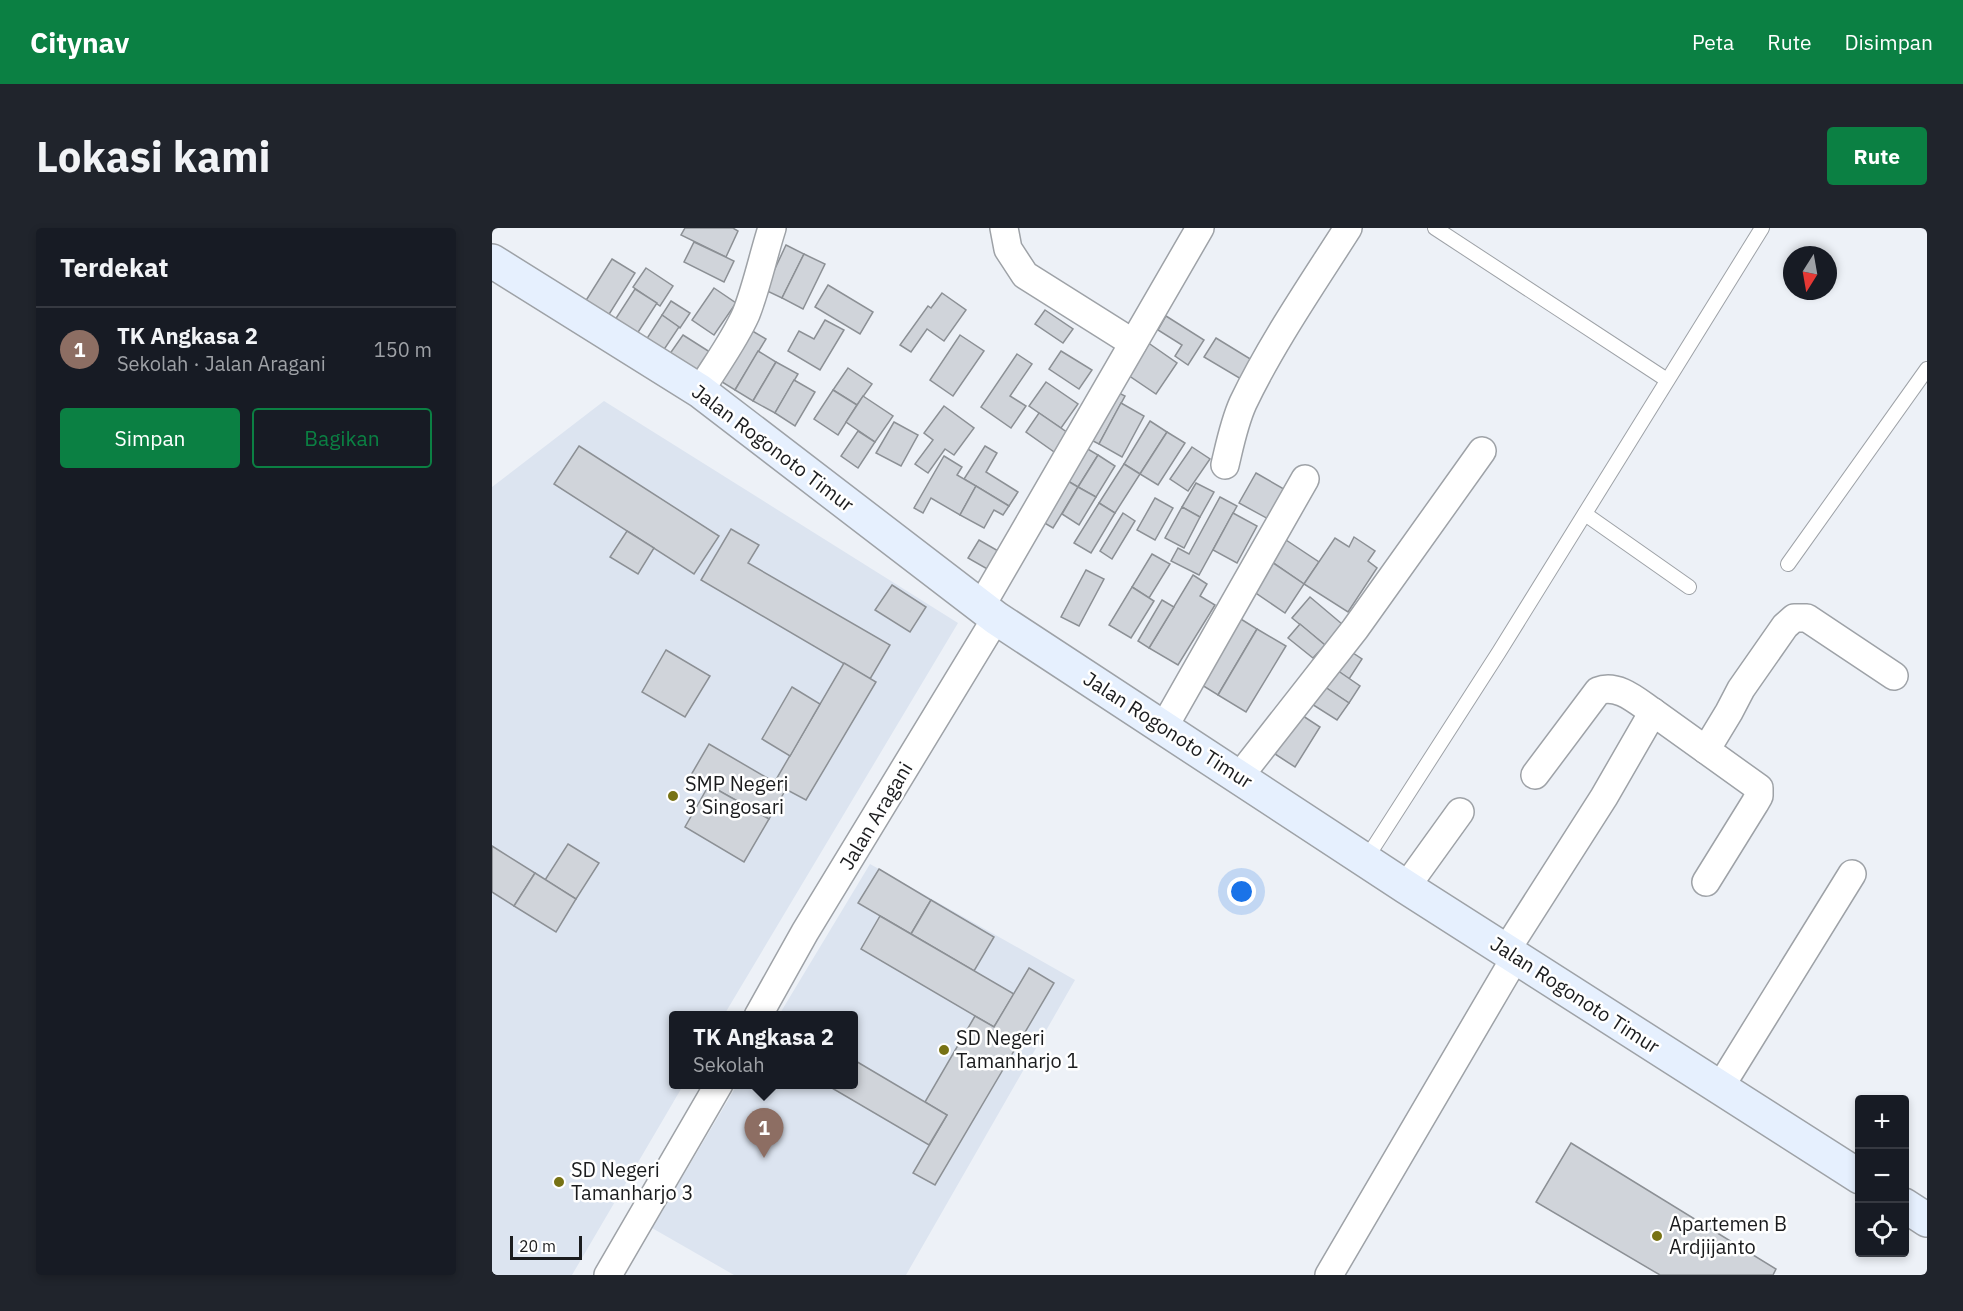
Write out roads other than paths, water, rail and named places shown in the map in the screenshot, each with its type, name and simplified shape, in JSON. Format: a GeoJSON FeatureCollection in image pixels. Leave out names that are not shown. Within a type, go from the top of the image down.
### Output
{"type":"FeatureCollection","features":[{"type":"Feature","properties":{"kind":"main road","name":"Jalan Rogonoto Timur"},"geometry":{"type":"LineString","coordinates":[[492,261],[700,391],[988,613],[1719,1089],[1855,1174]]}},
{"type":"Feature","properties":{"kind":"main road"},"geometry":{"type":"LineString","coordinates":[[1909,1208],[1927,1220]]}},
{"type":"Feature","properties":{"kind":"street"},"geometry":{"type":"LineString","coordinates":[[700,391],[744,317],[756,288],[772,228]]}},
{"type":"Feature","properties":{"kind":"street"},"geometry":{"type":"LineString","coordinates":[[1004,228],[1008,249],[1026,275],[1133,343]]}},
{"type":"Feature","properties":{"kind":"street","name":"Jalan Aragani"},"geometry":{"type":"LineString","coordinates":[[761,1011],[988,613],[1133,343],[1200,228]]}},
{"type":"Feature","properties":{"kind":"street"},"geometry":{"type":"LineString","coordinates":[[1225,465],[1236,420],[1243,404],[1267,360],[1348,228]]}},
{"type":"Feature","properties":{"kind":"street"},"geometry":{"type":"LineString","coordinates":[[1239,777],[1355,629],[1482,451]]}},
{"type":"Feature","properties":{"kind":"street"},"geometry":{"type":"LineString","coordinates":[[1164,727],[1305,479]]}},
{"type":"Feature","properties":{"kind":"street"},"geometry":{"type":"LineString","coordinates":[[1706,750],[1741,689],[1785,626],[1794,618],[1807,618],[1894,676]]}},
{"type":"Feature","properties":{"kind":"street"},"geometry":{"type":"LineString","coordinates":[[1535,775],[1598,691],[1605,688],[1623,692],[1755,785],[1759,792],[1755,803],[1707,882]]}},
{"type":"Feature","properties":{"kind":"street"},"geometry":{"type":"LineString","coordinates":[[1329,1275],[1511,953],[1653,712]]}},
{"type":"Feature","properties":{"kind":"street"},"geometry":{"type":"LineString","coordinates":[[1406,886],[1460,812]]}},
{"type":"Feature","properties":{"kind":"street"},"geometry":{"type":"LineString","coordinates":[[1719,1089],[1852,874]]}},
{"type":"Feature","properties":{"kind":"street"},"geometry":{"type":"LineString","coordinates":[[608,1275],[716,1089]]}},
{"type":"Feature","properties":{"kind":"lane"},"geometry":{"type":"LineString","coordinates":[[1434,228],[1667,380]]}},
{"type":"Feature","properties":{"kind":"lane"},"geometry":{"type":"LineString","coordinates":[[1366,859],[1585,514],[1762,228]]}},
{"type":"Feature","properties":{"kind":"lane"},"geometry":{"type":"LineString","coordinates":[[1788,564],[1927,369]]}},
{"type":"Feature","properties":{"kind":"lane"},"geometry":{"type":"LineString","coordinates":[[1585,514],[1689,587]]}},
{"type":"Feature","properties":{"kind":"place","name":"SMP Negeri 3 Singosari"},"geometry":{"type":"Point","coordinates":[673,796]}},
{"type":"Feature","properties":{"kind":"place","name":"SD Negeri Tamanharjo 1"},"geometry":{"type":"Point","coordinates":[944,1050]}},
{"type":"Feature","properties":{"kind":"place","name":"TK Angkasa 2"},"geometry":{"type":"Point","coordinates":[764,1158]}},
{"type":"Feature","properties":{"kind":"place","name":"SD Negeri Tamanharjo 3"},"geometry":{"type":"Point","coordinates":[559,1182]}},
{"type":"Feature","properties":{"kind":"place","name":"Apartemen B Ardjijanto"},"geometry":{"type":"Point","coordinates":[1657,1236]}}]}
